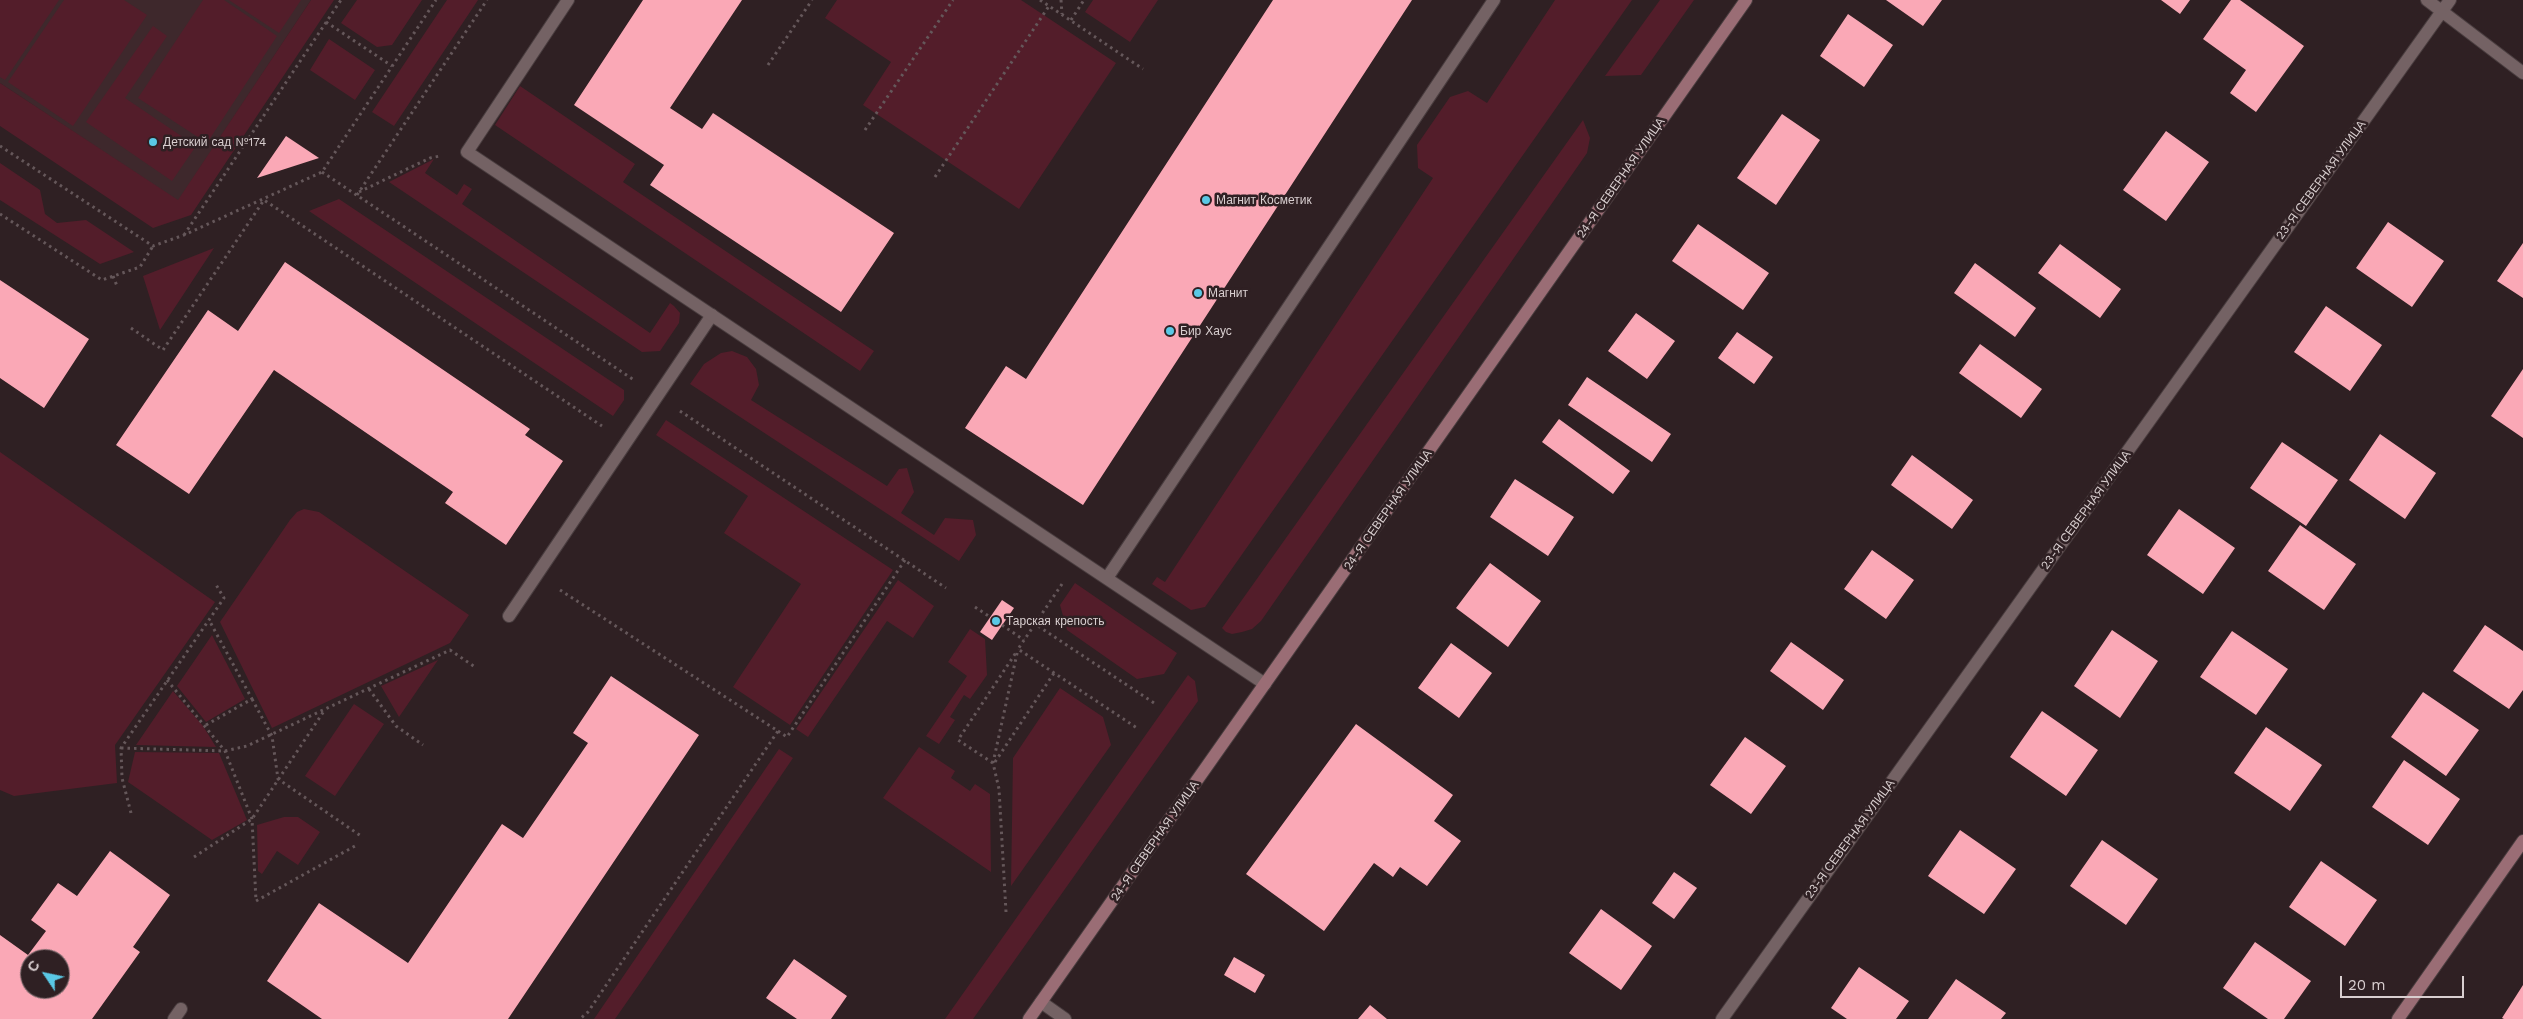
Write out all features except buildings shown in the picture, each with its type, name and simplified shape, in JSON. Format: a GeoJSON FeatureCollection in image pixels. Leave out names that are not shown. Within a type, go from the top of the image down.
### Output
{"type":"FeatureCollection","features":[{"type":"Feature","properties":{"kind":"main road","name":"24-Я СЕВЕРНАЯ УЛИЦА"},"geometry":{"type":"LineString","coordinates":[[1029,1019],[1746,0]]}},
{"type":"Feature","properties":{"kind":"main road"},"geometry":{"type":"LineString","coordinates":[[2398,1019],[2523,841]]}},
{"type":"Feature","properties":{"kind":"street"},"geometry":{"type":"LineString","coordinates":[[568,0],[467,152],[1265,684]]}},
{"type":"Feature","properties":{"kind":"street"},"geometry":{"type":"LineString","coordinates":[[1106,578],[1494,0]]}},
{"type":"Feature","properties":{"kind":"street"},"geometry":{"type":"LineString","coordinates":[[2427,0],[2523,73]]}},
{"type":"Feature","properties":{"kind":"street","name":"23-Я СЕВЕРНАЯ УЛИЦА"},"geometry":{"type":"LineString","coordinates":[[1722,1019],[2450,0]]}},
{"type":"Feature","properties":{"kind":"street"},"geometry":{"type":"LineString","coordinates":[[509,616],[712,315]]}},
{"type":"Feature","properties":{"kind":"street"},"geometry":{"type":"LineString","coordinates":[[1041,1002],[1065,1019]]}},
{"type":"Feature","properties":{"kind":"path"},"geometry":{"type":"LineString","coordinates":[[184,235],[341,0]]}},
{"type":"Feature","properties":{"kind":"path"},"geometry":{"type":"LineString","coordinates":[[0,214],[102,280],[140,267],[152,246],[184,235],[322,172],[436,0]]}},
{"type":"Feature","properties":{"kind":"path"},"geometry":{"type":"LineString","coordinates":[[358,193],[487,0]]}},
{"type":"Feature","properties":{"kind":"path"},"geometry":{"type":"LineString","coordinates":[[768,65],[812,0]]}},
{"type":"Feature","properties":{"kind":"path"},"geometry":{"type":"LineString","coordinates":[[865,130],[953,0]]}},
{"type":"Feature","properties":{"kind":"path"},"geometry":{"type":"LineString","coordinates":[[1040,0],[1143,68]]}},
{"type":"Feature","properties":{"kind":"path"},"geometry":{"type":"LineString","coordinates":[[1061,0],[1062,14]]}},
{"type":"Feature","properties":{"kind":"path"},"geometry":{"type":"LineString","coordinates":[[1071,20],[1084,0]]}},
{"type":"Feature","properties":{"kind":"path"},"geometry":{"type":"LineString","coordinates":[[935,177],[1049,6]]}},
{"type":"Feature","properties":{"kind":"path"},"geometry":{"type":"LineString","coordinates":[[326,22],[392,66]]}},
{"type":"Feature","properties":{"kind":"path"},"geometry":{"type":"LineString","coordinates":[[0,146],[152,246]]}},
{"type":"Feature","properties":{"kind":"path"},"geometry":{"type":"LineString","coordinates":[[358,193],[430,158],[467,152]]}},
{"type":"Feature","properties":{"kind":"path"},"geometry":{"type":"LineString","coordinates":[[322,172],[358,193],[636,381]]}},
{"type":"Feature","properties":{"kind":"path"},"geometry":{"type":"LineString","coordinates":[[131,328],[163,350],[264,200]]}},
{"type":"Feature","properties":{"kind":"path"},"geometry":{"type":"LineString","coordinates":[[264,200],[626,443]]}},
{"type":"Feature","properties":{"kind":"path"},"geometry":{"type":"LineString","coordinates":[[113,276],[117,286]]}},
{"type":"Feature","properties":{"kind":"path"},"geometry":{"type":"LineString","coordinates":[[674,407],[946,588]]}},
{"type":"Feature","properties":{"kind":"path"},"geometry":{"type":"LineString","coordinates":[[537,575],[787,737],[905,560]]}},
{"type":"Feature","properties":{"kind":"path"},"geometry":{"type":"LineString","coordinates":[[994,763],[958,740],[1066,578]]}},
{"type":"Feature","properties":{"kind":"path"},"geometry":{"type":"LineString","coordinates":[[131,813],[122,778],[121,748],[224,598],[215,583]]}},
{"type":"Feature","properties":{"kind":"path"},"geometry":{"type":"LineString","coordinates":[[975,607],[990,617]]}},
{"type":"Feature","properties":{"kind":"path"},"geometry":{"type":"LineString","coordinates":[[209,620],[272,736],[278,779],[361,836]]}},
{"type":"Feature","properties":{"kind":"path"},"geometry":{"type":"LineString","coordinates":[[1035,624],[1154,703]]}},
{"type":"Feature","properties":{"kind":"path"},"geometry":{"type":"LineString","coordinates":[[1002,625],[1024,640]]}},
{"type":"Feature","properties":{"kind":"path"},"geometry":{"type":"LineString","coordinates":[[1018,649],[1137,728]]}},
{"type":"Feature","properties":{"kind":"path"},"geometry":{"type":"LineString","coordinates":[[1006,912],[1000,789],[994,763],[1018,649]]}},
{"type":"Feature","properties":{"kind":"path"},"geometry":{"type":"LineString","coordinates":[[121,748],[225,751],[247,746],[272,736],[450,650],[475,667]]}},
{"type":"Feature","properties":{"kind":"path"},"geometry":{"type":"LineString","coordinates":[[994,763],[1054,673]]}},
{"type":"Feature","properties":{"kind":"path"},"geometry":{"type":"LineString","coordinates":[[167,680],[206,725],[225,751],[252,819],[256,901],[355,846]]}},
{"type":"Feature","properties":{"kind":"path"},"geometry":{"type":"LineString","coordinates":[[369,689],[396,726],[423,744]]}},
{"type":"Feature","properties":{"kind":"path"},"geometry":{"type":"LineString","coordinates":[[206,725],[252,699]]}},
{"type":"Feature","properties":{"kind":"path"},"geometry":{"type":"LineString","coordinates":[[194,857],[252,819],[325,710]]}},
{"type":"Feature","properties":{"kind":"path"},"geometry":{"type":"LineString","coordinates":[[580,1019],[588,1012],[778,731]]}},
{"type":"Feature","properties":{"kind":"shaded area","name":"Детский сад №174"},"geometry":{"type":"Polygon","coordinates":[[[0,0],[311,0],[178,201],[0,83],[0,0]]]}},
{"type":"Feature","properties":{"kind":"shaded area"},"geometry":{"type":"Polygon","coordinates":[[[0,0],[59,0],[5,80],[0,77],[0,0]]]}},
{"type":"Feature","properties":{"kind":"shaded area"},"geometry":{"type":"Polygon","coordinates":[[[64,0],[124,0],[147,15],[73,126],[8,82],[64,0]]]}},
{"type":"Feature","properties":{"kind":"shaded area"},"geometry":{"type":"Polygon","coordinates":[[[203,0],[224,0],[277,36],[207,143],[138,98],[203,0]]]}},
{"type":"Feature","properties":{"kind":"shaded area"},"geometry":{"type":"Polygon","coordinates":[[[229,0],[301,0],[279,33],[229,0]]]}},
{"type":"Feature","properties":{"kind":"shaded area"},"geometry":{"type":"Polygon","coordinates":[[[311,0],[334,0],[191,215],[153,228],[0,126],[0,83],[178,200],[311,0]]]}},
{"type":"Feature","properties":{"kind":"shaded area"},"geometry":{"type":"Polygon","coordinates":[[[357,0],[422,0],[392,45],[377,47],[341,23],[357,0]]]}},
{"type":"Feature","properties":{"kind":"shaded area"},"geometry":{"type":"Polygon","coordinates":[[[447,0],[478,0],[394,126],[372,112],[447,0]]]}},
{"type":"Feature","properties":{"kind":"shaded area"},"geometry":{"type":"Polygon","coordinates":[[[837,0],[1021,0],[1116,63],[1019,209],[863,105],[891,62],[825,18],[837,0]]]}},
{"type":"Feature","properties":{"kind":"shaded area"},"geometry":{"type":"Polygon","coordinates":[[[1093,0],[1158,0],[1130,42],[1085,12],[1093,0]]]}},
{"type":"Feature","properties":{"kind":"shaded area"},"geometry":{"type":"Polygon","coordinates":[[[1555,0],[1632,0],[1205,607],[1191,610],[1152,584],[1157,577],[1165,582],[1433,178],[1418,168],[1417,145],[1450,97],[1468,91],[1487,103],[1555,0]]]}},
{"type":"Feature","properties":{"kind":"shaded area"},"geometry":{"type":"Polygon","coordinates":[[[1660,0],[1694,0],[1641,75],[1605,76],[1660,0]]]}},
{"type":"Feature","properties":{"kind":"shaded area"},"geometry":{"type":"Polygon","coordinates":[[[153,26],[167,36],[125,98],[196,146],[172,181],[86,122],[153,26]]]}},
{"type":"Feature","properties":{"kind":"shaded area"},"geometry":{"type":"Polygon","coordinates":[[[329,39],[375,70],[355,100],[310,70],[329,39]]]}},
{"type":"Feature","properties":{"kind":"shaded area"},"geometry":{"type":"Polygon","coordinates":[[[520,86],[635,164],[623,182],[874,351],[860,371],[495,125],[520,86]]]}},
{"type":"Feature","properties":{"kind":"shaded area"},"geometry":{"type":"Polygon","coordinates":[[[1583,120],[1590,138],[1587,153],[1261,621],[1252,629],[1232,634],[1226,632],[1222,628],[1583,120]]]}},
{"type":"Feature","properties":{"kind":"shaded area"},"geometry":{"type":"Polygon","coordinates":[[[434,159],[425,173],[457,195],[464,184],[472,189],[462,204],[650,333],[670,303],[674,306],[680,313],[679,323],[660,351],[642,352],[389,182],[434,159]]]}},
{"type":"Feature","properties":{"kind":"shaded area"},"geometry":{"type":"Polygon","coordinates":[[[0,163],[40,190],[45,214],[57,223],[86,220],[134,252],[100,264],[0,200],[0,163]]]}},
{"type":"Feature","properties":{"kind":"shaded area"},"geometry":{"type":"Polygon","coordinates":[[[339,199],[624,390],[624,400],[613,416],[309,211],[339,199]]]}},
{"type":"Feature","properties":{"kind":"shaded area"},"geometry":{"type":"Polygon","coordinates":[[[214,248],[160,330],[143,276],[214,248]]]}},
{"type":"Feature","properties":{"kind":"shaded area"},"geometry":{"type":"Polygon","coordinates":[[[732,351],[747,357],[756,369],[759,385],[751,400],[887,486],[899,469],[907,468],[914,492],[901,513],[934,535],[945,518],[973,520],[976,535],[959,561],[690,384],[704,364],[721,353],[732,351]]]}},
{"type":"Feature","properties":{"kind":"shaded area"},"geometry":{"type":"Polygon","coordinates":[[[666,420],[893,570],[790,725],[733,687],[801,584],[724,533],[748,496],[656,435],[666,420]]]}},
{"type":"Feature","properties":{"kind":"shaded area"},"geometry":{"type":"Polygon","coordinates":[[[0,452],[215,602],[115,745],[117,783],[14,796],[0,790],[0,452]]]}},
{"type":"Feature","properties":{"kind":"shaded area"},"geometry":{"type":"Polygon","coordinates":[[[304,509],[319,512],[469,615],[450,643],[272,728],[220,622],[290,520],[297,512],[304,509]]]}},
{"type":"Feature","properties":{"kind":"shaded area"},"geometry":{"type":"Polygon","coordinates":[[[898,580],[934,606],[913,638],[887,621],[808,737],[796,729],[898,580]]]}},
{"type":"Feature","properties":{"kind":"shaded area"},"geometry":{"type":"Polygon","coordinates":[[[1075,583],[1177,653],[1164,674],[1137,679],[1067,630],[1060,605],[1075,583]]]}},
{"type":"Feature","properties":{"kind":"shaded area"},"geometry":{"type":"Polygon","coordinates":[[[970,629],[985,639],[987,675],[970,699],[964,695],[950,717],[955,720],[939,744],[926,736],[967,676],[948,662],[970,629]]]}},
{"type":"Feature","properties":{"kind":"shaded area"},"geometry":{"type":"Polygon","coordinates":[[[212,635],[245,699],[206,722],[177,686],[212,635]]]}},
{"type":"Feature","properties":{"kind":"shaded area"},"geometry":{"type":"Polygon","coordinates":[[[438,660],[399,717],[381,686],[438,660]]]}},
{"type":"Feature","properties":{"kind":"shaded area"},"geometry":{"type":"Polygon","coordinates":[[[1188,675],[1195,681],[1198,701],[973,1019],[945,1019],[1188,675]]]}},
{"type":"Feature","properties":{"kind":"shaded area"},"geometry":{"type":"Polygon","coordinates":[[[1060,688],[1103,717],[1111,745],[1011,886],[1013,758],[1060,688]]]}},
{"type":"Feature","properties":{"kind":"shaded area"},"geometry":{"type":"Polygon","coordinates":[[[173,691],[203,726],[216,747],[136,745],[173,691]]]}},
{"type":"Feature","properties":{"kind":"shaded area"},"geometry":{"type":"Polygon","coordinates":[[[354,704],[384,724],[335,796],[305,776],[354,704]]]}},
{"type":"Feature","properties":{"kind":"shaded area"},"geometry":{"type":"Polygon","coordinates":[[[919,747],[955,771],[951,778],[970,791],[975,784],[990,794],[991,872],[883,798],[919,747]]]}},
{"type":"Feature","properties":{"kind":"shaded area"},"geometry":{"type":"Polygon","coordinates":[[[779,749],[793,758],[645,976],[615,1019],[594,1019],[779,749]]]}},
{"type":"Feature","properties":{"kind":"shaded area"},"geometry":{"type":"Polygon","coordinates":[[[135,752],[219,753],[247,820],[212,840],[128,782],[135,752]]]}},
{"type":"Feature","properties":{"kind":"shaded area"},"geometry":{"type":"Polygon","coordinates":[[[284,817],[298,817],[320,832],[298,865],[277,851],[262,874],[258,871],[257,825],[284,817]]]}},
{"type":"Feature","properties":{"kind":"place","name":"Детский сад №174"},"geometry":{"type":"Point","coordinates":[153,142]}},
{"type":"Feature","properties":{"kind":"place","name":"Магнит Косметик"},"geometry":{"type":"Point","coordinates":[1206,200]}},
{"type":"Feature","properties":{"kind":"place","name":"Магнит"},"geometry":{"type":"Point","coordinates":[1198,293]}},
{"type":"Feature","properties":{"kind":"place","name":"Бир Хаус"},"geometry":{"type":"Point","coordinates":[1170,331]}},
{"type":"Feature","properties":{"kind":"place","name":"Тарская крепость"},"geometry":{"type":"Point","coordinates":[996,621]}}]}
